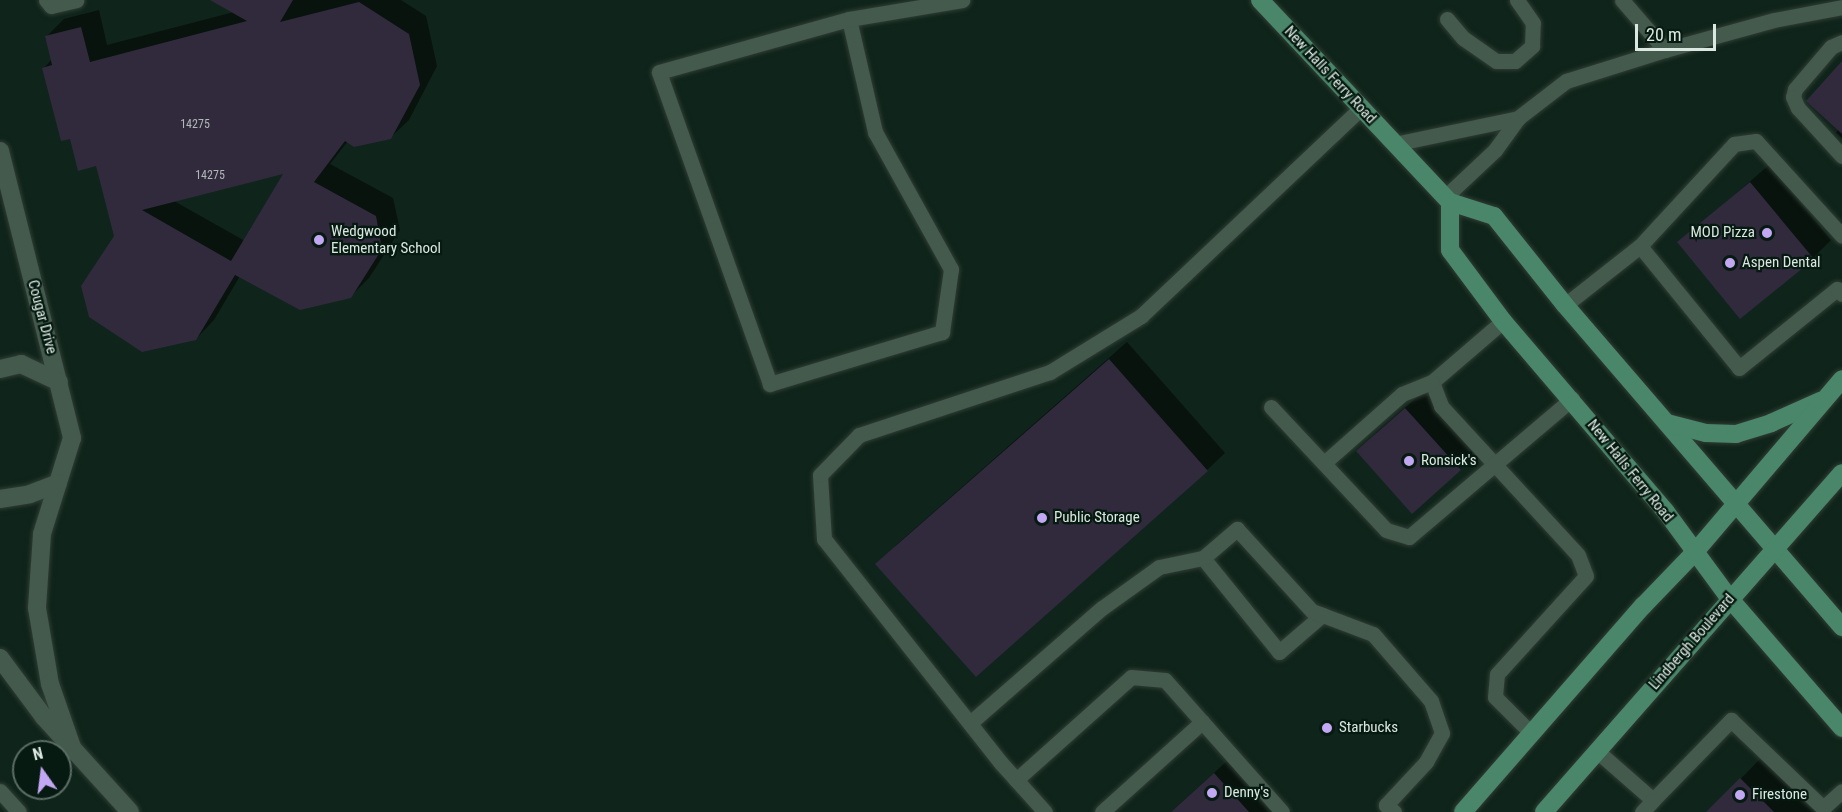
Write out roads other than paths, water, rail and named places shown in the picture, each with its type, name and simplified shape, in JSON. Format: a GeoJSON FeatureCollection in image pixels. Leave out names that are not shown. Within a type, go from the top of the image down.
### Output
{"type":"FeatureCollection","features":[{"type":"Feature","properties":{"kind":"main road","name":"New Halls Ferry Road"},"geometry":{"type":"LineString","coordinates":[[1260,0],[1448,200],[1494,216],[1565,305],[1842,627]]}},
{"type":"Feature","properties":{"kind":"main road","name":"New Halls Ferry Road"},"geometry":{"type":"LineString","coordinates":[[1448,200],[1450,250],[1503,321],[1572,399],[1666,512],[1730,599],[1842,728]]}},
{"type":"Feature","properties":{"kind":"main road"},"geometry":{"type":"LineString","coordinates":[[1463,812],[1643,606],[1695,552],[1842,379]]}},
{"type":"Feature","properties":{"kind":"main road"},"geometry":{"type":"LineString","coordinates":[[1667,423],[1706,433],[1736,434],[1771,423],[1824,399]]}},
{"type":"Feature","properties":{"kind":"main road","name":"Lindbergh Boulevard"},"geometry":{"type":"LineString","coordinates":[[1544,812],[1842,473]]}},
{"type":"Feature","properties":{"kind":"street","name":"Cougar Drive"},"geometry":{"type":"LineString","coordinates":[[0,151],[72,438],[42,534],[36,608],[50,684],[70,740]]}},
{"type":"Feature","properties":{"kind":"street"},"geometry":{"type":"LineString","coordinates":[[0,369],[21,364],[59,382]]}},
{"type":"Feature","properties":{"kind":"street"},"geometry":{"type":"LineString","coordinates":[[0,499],[30,494],[58,483]]}},
{"type":"Feature","properties":{"kind":"street","name":"Cougar Drive"},"geometry":{"type":"LineString","coordinates":[[0,658],[13,679],[66,740]]}},
{"type":"Feature","properties":{"kind":"street","name":"Cougar Drive"},"geometry":{"type":"LineString","coordinates":[[72,747],[130,812]]}},
{"type":"Feature","properties":{"kind":"lane"},"geometry":{"type":"LineString","coordinates":[[46,0],[51,6],[76,0]]}},
{"type":"Feature","properties":{"kind":"lane"},"geometry":{"type":"LineString","coordinates":[[849,19],[875,132],[951,269],[942,332],[770,384],[659,72],[849,19],[962,0]]}},
{"type":"Feature","properties":{"kind":"lane"},"geometry":{"type":"LineString","coordinates":[[1446,19],[1463,38],[1496,61],[1515,61],[1532,46],[1533,22],[1517,0]]}},
{"type":"Feature","properties":{"kind":"lane"},"geometry":{"type":"LineString","coordinates":[[1622,0],[1665,50]]}},
{"type":"Feature","properties":{"kind":"lane"},"geometry":{"type":"LineString","coordinates":[[1448,200],[1495,150],[1518,118],[1566,81],[1665,50],[1774,20],[1842,7]]}},
{"type":"Feature","properties":{"kind":"lane"},"geometry":{"type":"LineString","coordinates":[[1842,42],[1831,47],[1795,89],[1793,97],[1798,108],[1842,156]]}},
{"type":"Feature","properties":{"kind":"lane"},"geometry":{"type":"LineString","coordinates":[[1045,812],[1016,780],[824,539],[820,476],[859,435],[1050,372],[1141,316],[1361,108]]}},
{"type":"Feature","properties":{"kind":"lane"},"geometry":{"type":"LineString","coordinates":[[1394,144],[1518,118]]}},
{"type":"Feature","properties":{"kind":"lane"},"geometry":{"type":"LineString","coordinates":[[1565,305],[1640,246],[1734,144],[1756,141],[1842,236]]}},
{"type":"Feature","properties":{"kind":"lane"},"geometry":{"type":"LineString","coordinates":[[1640,246],[1739,368],[1840,289]]}},
{"type":"Feature","properties":{"kind":"lane"},"geometry":{"type":"LineString","coordinates":[[1324,463],[1402,394],[1432,382],[1503,321]]}},
{"type":"Feature","properties":{"kind":"lane"},"geometry":{"type":"LineString","coordinates":[[1432,382],[1442,406],[1578,555],[1586,576],[1497,674],[1496,697],[1532,734]]}},
{"type":"Feature","properties":{"kind":"lane"},"geometry":{"type":"LineString","coordinates":[[1271,407],[1386,530],[1409,537],[1572,399]]}},
{"type":"Feature","properties":{"kind":"lane"},"geometry":{"type":"LineString","coordinates":[[970,723],[1102,608],[1160,567],[1203,558],[1237,529],[1312,611],[1373,634],[1431,701],[1442,733],[1426,762],[1386,805],[1394,812]]}},
{"type":"Feature","properties":{"kind":"lane"},"geometry":{"type":"LineString","coordinates":[[1203,558],[1279,652],[1322,615]]}},
{"type":"Feature","properties":{"kind":"lane"},"geometry":{"type":"LineString","coordinates":[[1016,780],[1131,677],[1165,680],[1282,812]]}},
{"type":"Feature","properties":{"kind":"lane"},"geometry":{"type":"LineString","coordinates":[[1597,751],[1648,806],[1731,720],[1823,808],[1842,791]]}},
{"type":"Feature","properties":{"kind":"lane"},"geometry":{"type":"LineString","coordinates":[[1102,812],[1202,722]]}},
{"type":"Feature","properties":{"kind":"lane"},"geometry":{"type":"LineString","coordinates":[[0,791],[19,812]]}},
{"type":"Feature","properties":{"kind":"place","name":"MOD Pizza"},"geometry":{"type":"Point","coordinates":[1767,233]}},
{"type":"Feature","properties":{"kind":"place","name":"Wedgwood Elementary School"},"geometry":{"type":"Point","coordinates":[319,240]}},
{"type":"Feature","properties":{"kind":"place","name":"Aspen Dental"},"geometry":{"type":"Point","coordinates":[1730,263]}},
{"type":"Feature","properties":{"kind":"place","name":"Ronsick's"},"geometry":{"type":"Point","coordinates":[1409,461]}},
{"type":"Feature","properties":{"kind":"place","name":"Public Storage"},"geometry":{"type":"Point","coordinates":[1042,518]}},
{"type":"Feature","properties":{"kind":"place","name":"Starbucks"},"geometry":{"type":"Point","coordinates":[1327,728]}},
{"type":"Feature","properties":{"kind":"place","name":"Denny's"},"geometry":{"type":"Point","coordinates":[1212,793]}},
{"type":"Feature","properties":{"kind":"place","name":"Firestone"},"geometry":{"type":"Point","coordinates":[1740,795]}}]}
